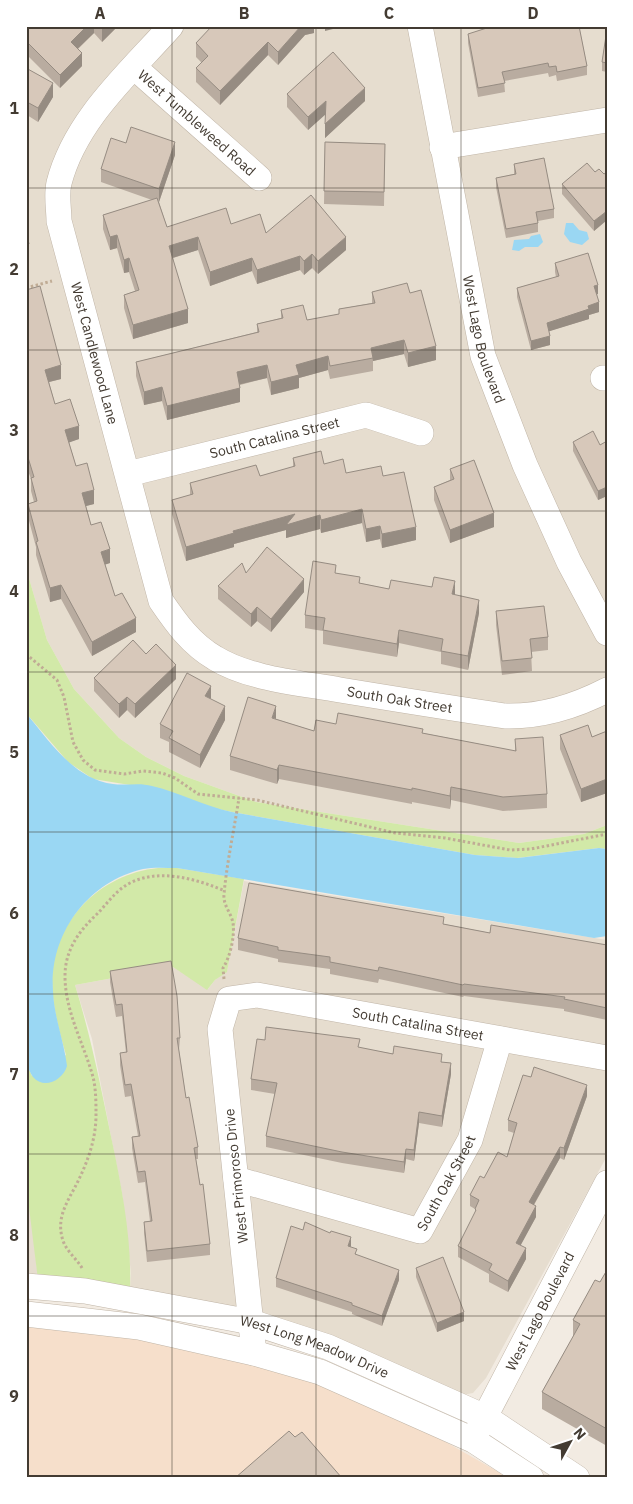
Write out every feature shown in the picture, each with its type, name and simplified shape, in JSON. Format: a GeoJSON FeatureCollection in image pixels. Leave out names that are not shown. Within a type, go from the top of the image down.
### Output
{"type":"FeatureCollection","features":[{"type":"Feature","properties":{"kind":"street","name":"West Candlewood Lane"},"geometry":{"type":"LineString","coordinates":[[171,26],[86,123],[69,152],[58,185],[59,221],[161,601],[176,623],[197,646]]}},
{"type":"Feature","properties":{"kind":"street","name":"West Lago Boulevard"},"geometry":{"type":"LineString","coordinates":[[420,26],[483,356],[525,465],[569,562],[607,633]]}},
{"type":"Feature","properties":{"kind":"street","name":"West Tumbleweed Road"},"geometry":{"type":"LineString","coordinates":[[134,68],[259,178]]}},
{"type":"Feature","properties":{"kind":"street"},"geometry":{"type":"LineString","coordinates":[[442,148],[607,120]]}},
{"type":"Feature","properties":{"kind":"street","name":"South Catalina Street"},"geometry":{"type":"LineString","coordinates":[[128,474],[366,415],[421,433]]}},
{"type":"Feature","properties":{"kind":"street","name":"South Oak Street"},"geometry":{"type":"LineString","coordinates":[[197,646],[233,667],[287,681],[505,716],[530,717],[552,712],[607,690]]}},
{"type":"Feature","properties":{"kind":"street","name":"South Catalina Street"},"geometry":{"type":"LineString","coordinates":[[229,999],[257,995],[607,1058]]}},
{"type":"Feature","properties":{"kind":"street","name":"West Primoroso Drive"},"geometry":{"type":"LineString","coordinates":[[229,999],[220,1030],[254,1354]]}},
{"type":"Feature","properties":{"kind":"street","name":"South Oak Street"},"geometry":{"type":"LineString","coordinates":[[236,1179],[420,1231],[470,1140],[500,1039]]}},
{"type":"Feature","properties":{"kind":"street","name":"West Lago Boulevard"},"geometry":{"type":"LineString","coordinates":[[473,1440],[607,1183]]}},
{"type":"Feature","properties":{"kind":"street","name":"West Long Meadow Drive"},"geometry":{"type":"LineString","coordinates":[[26,1286],[84,1290],[251,1322],[328,1347],[485,1417],[577,1478]]}},
{"type":"Feature","properties":{"kind":"street","name":"West Long Meadow Drive"},"geometry":{"type":"LineString","coordinates":[[26,1314],[139,1327],[254,1354],[320,1372],[473,1440],[531,1478]]}},
{"type":"Feature","properties":{"kind":"path"},"geometry":{"type":"LineString","coordinates":[[26,288],[73,276]]}},
{"type":"Feature","properties":{"kind":"path"},"geometry":{"type":"LineString","coordinates":[[26,654],[57,680],[64,697],[73,742],[83,760],[95,770],[124,774],[143,771],[162,773],[175,778],[198,794],[257,800],[395,833],[445,838],[510,850],[560,844],[607,834]]}},
{"type":"Feature","properties":{"kind":"path"},"geometry":{"type":"LineString","coordinates":[[229,999],[222,972],[228,961],[233,930],[232,922],[224,904],[225,886],[239,798]]}},
{"type":"Feature","properties":{"kind":"path"},"geometry":{"type":"LineString","coordinates":[[84,1290],[83,1270],[62,1238],[60,1223],[64,1207],[88,1157],[95,1134],[94,1079],[72,1016],[65,978],[66,960],[70,948],[87,922],[129,883],[145,877],[163,876],[205,882],[225,891]]}},
{"type":"Feature","properties":{"kind":"shaded area"},"geometry":{"type":"Polygon","coordinates":[[[26,26],[607,26],[607,825],[584,834],[519,843],[256,802],[184,776],[146,757],[119,738],[74,689],[47,640],[26,568],[26,26]]]}},
{"type":"Feature","properties":{"kind":"shaded area"},"geometry":{"type":"Polygon","coordinates":[[[244,881],[607,940],[607,1156],[486,1378],[473,1393],[462,1395],[130,1289],[131,1273],[122,1193],[92,1039],[75,985],[173,967],[208,989],[215,980],[227,971],[244,881]]]}},
{"type":"Feature","properties":{"kind":"shaded area"},"geometry":{"type":"Polygon","coordinates":[[[26,1183],[32,1219],[38,1280],[26,1280],[26,1183]]]}},
{"type":"Feature","properties":{"kind":"shaded area"},"geometry":{"type":"Polygon","coordinates":[[[26,1324],[146,1337],[304,1377],[407,1420],[509,1478],[26,1478],[26,1324]]]}},
{"type":"Feature","properties":{"kind":"green space"},"geometry":{"type":"Polygon","coordinates":[[[26,568],[47,640],[74,689],[119,738],[146,757],[184,776],[256,802],[519,843],[584,834],[607,825],[607,849],[599,848],[517,858],[475,855],[232,812],[208,807],[167,791],[93,779],[68,762],[26,713],[26,568]]]}},
{"type":"Feature","properties":{"kind":"green space"},"geometry":{"type":"Polygon","coordinates":[[[158,868],[177,868],[244,879],[227,972],[215,980],[207,990],[173,967],[75,985],[95,1063],[119,1177],[128,1233],[130,1289],[38,1280],[26,1183],[26,1062],[32,1076],[66,1055],[53,999],[54,958],[61,938],[71,920],[84,904],[99,891],[117,880],[137,872],[158,868]]]}},
{"type":"Feature","properties":{"kind":"water"},"geometry":{"type":"Polygon","coordinates":[[[566,223],[573,223],[579,230],[587,232],[589,239],[582,245],[570,242],[564,234],[566,223]]]}},
{"type":"Feature","properties":{"kind":"water"},"geometry":{"type":"Polygon","coordinates":[[[540,234],[543,242],[538,247],[525,247],[519,251],[512,250],[514,240],[529,239],[531,236],[540,234]]]}},
{"type":"Feature","properties":{"kind":"water"},"geometry":{"type":"Polygon","coordinates":[[[26,713],[64,758],[86,775],[99,781],[123,785],[142,784],[232,812],[475,855],[518,858],[599,848],[607,849],[607,936],[594,938],[177,868],[143,869],[123,876],[105,886],[89,899],[65,931],[53,970],[53,991],[55,1010],[67,1066],[62,1075],[53,1082],[42,1083],[33,1077],[26,1062],[26,713]]]}},
{"type":"Feature","properties":{"kind":"building"},"geometry":{"type":"Polygon","coordinates":[[[26,26],[87,26],[71,42],[82,53],[60,75],[26,41],[26,26]]]}},
{"type":"Feature","properties":{"kind":"building"},"geometry":{"type":"Polygon","coordinates":[[[212,26],[222,26],[225,29],[228,26],[301,26],[278,52],[268,42],[220,91],[196,68],[208,56],[196,43],[212,26]]]}},
{"type":"Feature","properties":{"kind":"building"},"geometry":{"type":"Polygon","coordinates":[[[493,26],[579,26],[587,66],[557,72],[556,66],[549,67],[548,63],[502,72],[505,83],[478,88],[468,34],[493,26]]]}},
{"type":"Feature","properties":{"kind":"building"},"geometry":{"type":"Polygon","coordinates":[[[607,29],[607,63],[602,62],[607,29]]]}},
{"type":"Feature","properties":{"kind":"building"},"geometry":{"type":"Polygon","coordinates":[[[333,52],[365,88],[325,124],[326,101],[308,117],[287,94],[333,52]]]}},
{"type":"Feature","properties":{"kind":"building"},"geometry":{"type":"Polygon","coordinates":[[[26,68],[53,83],[38,108],[26,103],[26,68]]]}},
{"type":"Feature","properties":{"kind":"building"},"geometry":{"type":"Polygon","coordinates":[[[131,127],[175,142],[159,189],[101,169],[111,138],[126,143],[131,127]]]}},
{"type":"Feature","properties":{"kind":"building"},"geometry":{"type":"Polygon","coordinates":[[[325,142],[385,144],[384,192],[324,191],[325,142]]]}},
{"type":"Feature","properties":{"kind":"building"},"geometry":{"type":"Polygon","coordinates":[[[544,158],[554,209],[536,212],[538,223],[506,229],[496,178],[516,174],[514,164],[544,158]]]}},
{"type":"Feature","properties":{"kind":"building"},"geometry":{"type":"Polygon","coordinates":[[[587,163],[595,172],[599,169],[604,174],[607,172],[607,211],[594,221],[562,184],[587,163]]]}},
{"type":"Feature","properties":{"kind":"building"},"geometry":{"type":"Polygon","coordinates":[[[311,195],[346,237],[318,261],[312,254],[304,261],[300,256],[257,270],[252,258],[210,272],[198,237],[169,246],[188,309],[133,325],[124,295],[139,290],[129,258],[124,260],[117,235],[110,237],[103,215],[157,198],[167,227],[226,208],[231,224],[260,214],[266,233],[311,195]]]}},
{"type":"Feature","properties":{"kind":"building"},"geometry":{"type":"Polygon","coordinates":[[[26,231],[29,244],[26,244],[26,231]]]}},
{"type":"Feature","properties":{"kind":"building"},"geometry":{"type":"Polygon","coordinates":[[[588,253],[598,285],[594,286],[599,302],[588,306],[589,309],[547,323],[550,336],[531,341],[517,288],[559,276],[555,263],[588,253]]]}},
{"type":"Feature","properties":{"kind":"building"},"geometry":{"type":"Polygon","coordinates":[[[407,283],[410,293],[421,290],[436,346],[408,353],[404,340],[371,348],[373,358],[330,366],[328,356],[296,365],[299,375],[271,382],[267,365],[237,372],[240,388],[167,406],[162,387],[144,392],[136,362],[259,332],[257,324],[283,318],[281,310],[303,305],[307,320],[339,314],[339,309],[375,303],[372,292],[407,283]]]}},
{"type":"Feature","properties":{"kind":"building"},"geometry":{"type":"Polygon","coordinates":[[[40,286],[61,365],[45,370],[55,404],[70,399],[79,426],[65,430],[76,466],[87,463],[94,490],[82,493],[91,525],[101,522],[110,549],[101,552],[115,596],[122,593],[136,618],[92,642],[61,585],[50,588],[36,542],[38,541],[28,504],[37,501],[31,478],[34,477],[26,451],[26,290],[40,286]]]}},
{"type":"Feature","properties":{"kind":"building"},"geometry":{"type":"Polygon","coordinates":[[[593,431],[600,445],[607,441],[607,487],[598,491],[573,442],[593,431]]]}},
{"type":"Feature","properties":{"kind":"building"},"geometry":{"type":"Polygon","coordinates":[[[321,451],[324,464],[343,459],[346,473],[381,466],[383,476],[404,472],[416,527],[382,534],[380,526],[366,529],[362,509],[321,520],[320,515],[286,525],[295,514],[233,531],[234,533],[186,547],[172,500],[193,494],[190,483],[256,465],[260,476],[295,466],[293,458],[321,451]]]}},
{"type":"Feature","properties":{"kind":"building"},"geometry":{"type":"Polygon","coordinates":[[[474,460],[494,513],[450,530],[434,487],[454,479],[450,469],[474,460]]]}},
{"type":"Feature","properties":{"kind":"building"},"geometry":{"type":"Polygon","coordinates":[[[267,547],[304,579],[271,619],[257,607],[251,614],[218,586],[242,563],[246,573],[267,547]]]}},
{"type":"Feature","properties":{"kind":"building"},"geometry":{"type":"Polygon","coordinates":[[[313,561],[336,565],[335,573],[360,577],[359,583],[389,589],[391,580],[432,587],[434,577],[455,581],[452,594],[479,600],[468,656],[441,651],[443,639],[399,630],[397,644],[323,630],[325,618],[305,615],[313,561]]]}},
{"type":"Feature","properties":{"kind":"building"},"geometry":{"type":"Polygon","coordinates":[[[544,606],[548,637],[530,639],[532,658],[502,661],[496,611],[544,606]]]}},
{"type":"Feature","properties":{"kind":"building"},"geometry":{"type":"Polygon","coordinates":[[[133,640],[146,654],[156,644],[176,665],[135,704],[127,697],[119,704],[94,678],[133,640]]]}},
{"type":"Feature","properties":{"kind":"building"},"geometry":{"type":"Polygon","coordinates":[[[187,673],[211,686],[205,696],[225,706],[200,755],[169,738],[173,731],[160,724],[187,673]]]}},
{"type":"Feature","properties":{"kind":"building"},"geometry":{"type":"Polygon","coordinates":[[[248,697],[276,706],[272,718],[314,731],[316,720],[336,724],[338,713],[423,729],[422,733],[516,751],[515,739],[543,737],[547,794],[503,797],[451,787],[450,796],[279,765],[277,770],[230,756],[248,697]]]}},
{"type":"Feature","properties":{"kind":"building"},"geometry":{"type":"Polygon","coordinates":[[[588,725],[592,737],[607,731],[607,779],[581,789],[560,735],[588,725]]]}},
{"type":"Feature","properties":{"kind":"building"},"geometry":{"type":"Polygon","coordinates":[[[249,883],[444,917],[443,924],[490,933],[491,925],[607,945],[607,1008],[564,999],[565,997],[463,985],[379,967],[378,971],[330,962],[330,957],[278,950],[278,947],[238,938],[249,883]]]}},
{"type":"Feature","properties":{"kind":"building"},"geometry":{"type":"Polygon","coordinates":[[[171,961],[177,996],[180,1038],[177,1038],[186,1098],[189,1097],[198,1147],[194,1148],[200,1185],[203,1184],[210,1244],[147,1251],[144,1222],[152,1221],[145,1171],[138,1172],[132,1137],[140,1136],[131,1084],[125,1085],[120,1053],[127,1052],[122,1004],[116,1005],[110,971],[171,961]]]}},
{"type":"Feature","properties":{"kind":"building"},"geometry":{"type":"Polygon","coordinates":[[[266,1027],[360,1039],[358,1047],[393,1054],[394,1046],[442,1054],[441,1062],[451,1063],[442,1116],[419,1112],[414,1150],[406,1149],[404,1162],[342,1152],[266,1136],[277,1083],[251,1079],[257,1039],[265,1040],[266,1027]]]}},
{"type":"Feature","properties":{"kind":"building"},"geometry":{"type":"Polygon","coordinates":[[[534,1067],[587,1085],[564,1148],[560,1147],[529,1202],[536,1206],[516,1243],[526,1248],[508,1281],[489,1270],[492,1264],[458,1246],[476,1210],[479,1200],[470,1195],[480,1176],[484,1178],[498,1152],[507,1157],[517,1123],[508,1120],[523,1075],[531,1077],[534,1067]]]}},
{"type":"Feature","properties":{"kind":"building"},"geometry":{"type":"Polygon","coordinates":[[[305,1222],[330,1233],[331,1231],[351,1237],[348,1246],[357,1249],[355,1254],[399,1270],[382,1316],[352,1305],[352,1303],[276,1278],[291,1226],[303,1230],[305,1222]]]}},
{"type":"Feature","properties":{"kind":"building"},"geometry":{"type":"Polygon","coordinates":[[[443,1257],[464,1312],[437,1323],[416,1268],[443,1257]]]}},
{"type":"Feature","properties":{"kind":"building"},"geometry":{"type":"Polygon","coordinates":[[[607,1270],[607,1429],[542,1392],[580,1324],[573,1320],[595,1280],[600,1282],[607,1270]]]}},
{"type":"Feature","properties":{"kind":"building"},"geometry":{"type":"Polygon","coordinates":[[[289,1431],[295,1437],[302,1432],[342,1478],[235,1478],[289,1431]]]}}]}
